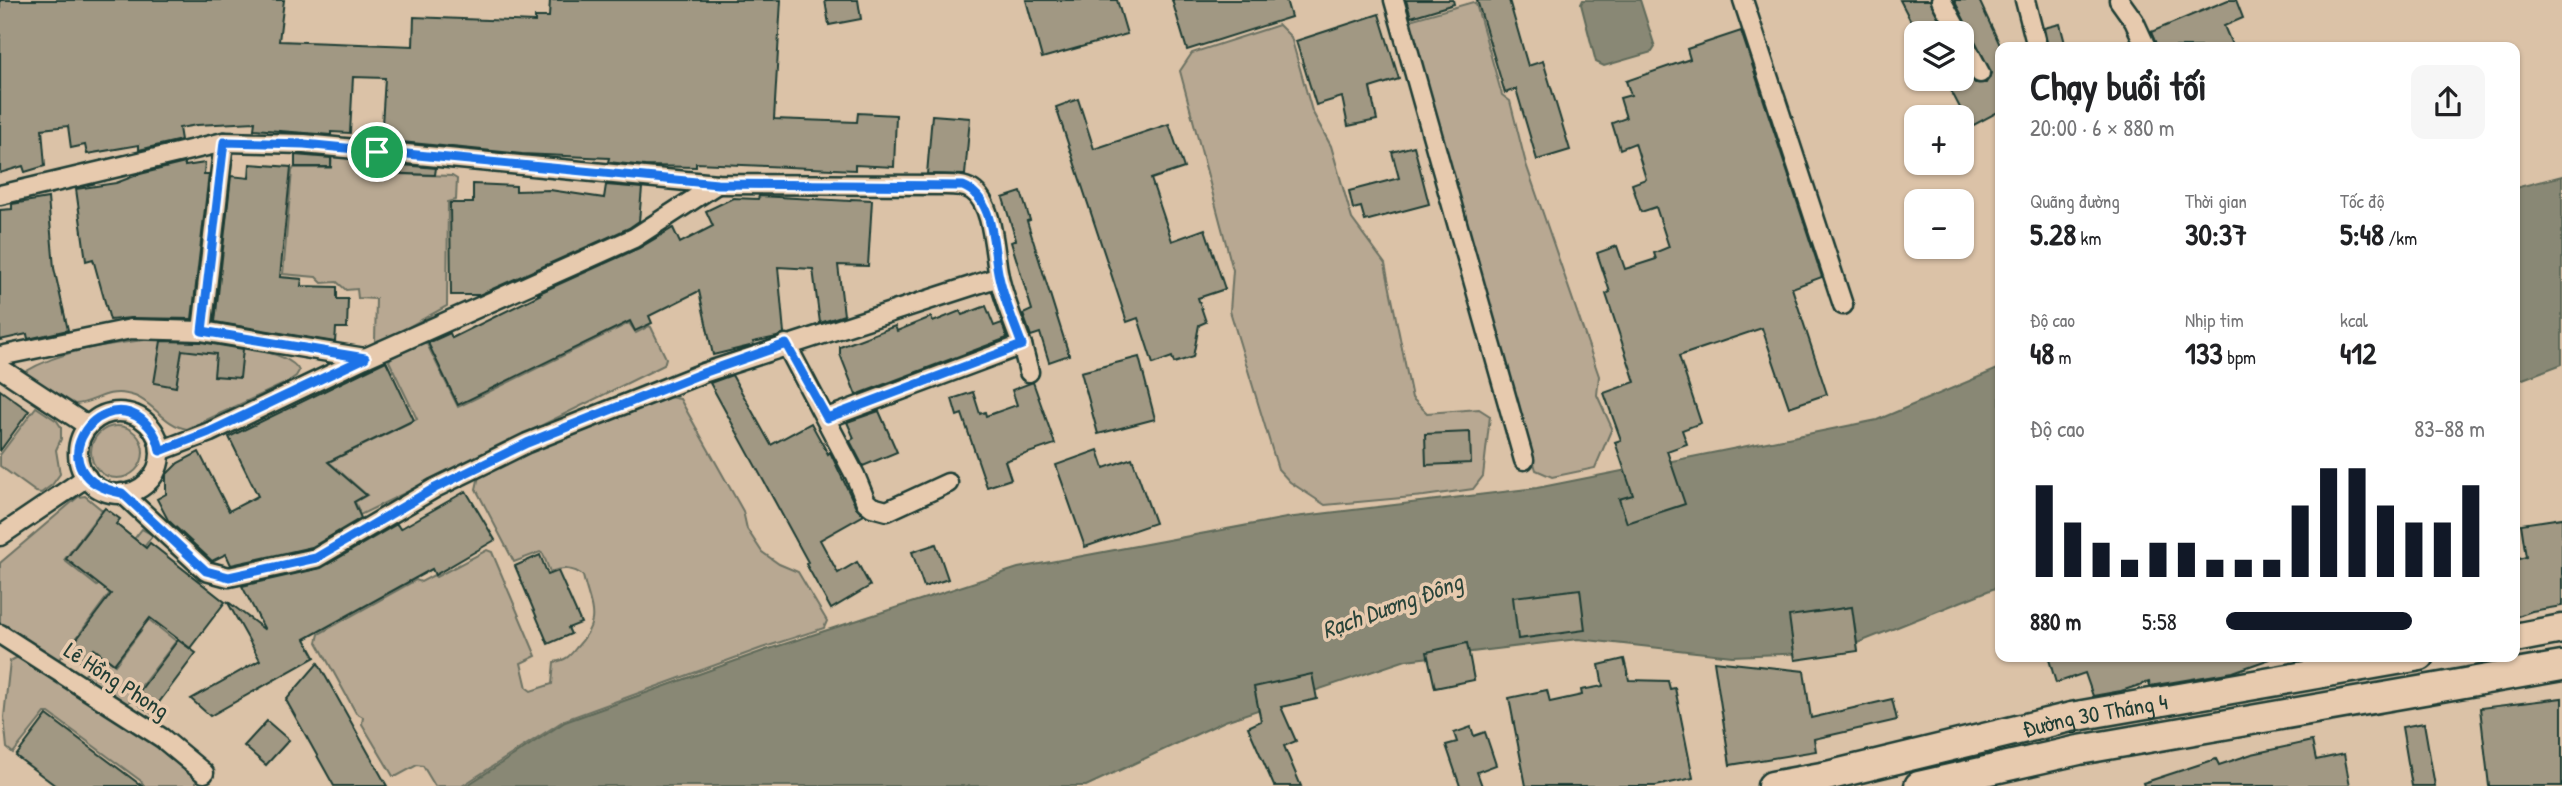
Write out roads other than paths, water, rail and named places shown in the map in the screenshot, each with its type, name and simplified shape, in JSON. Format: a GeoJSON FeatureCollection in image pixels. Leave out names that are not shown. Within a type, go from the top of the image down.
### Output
{"type":"FeatureCollection","features":[{"type":"Feature","properties":{"kind":"main road"},"geometry":{"type":"LineString","coordinates":[[2520,637],[2562,629]]}},
{"type":"Feature","properties":{"kind":"main road","name":"Đường 30 Tháng 4"},"geometry":{"type":"LineString","coordinates":[[1772,786],[1827,776],[2071,717],[2386,662]]}},
{"type":"Feature","properties":{"kind":"main road","name":"Đường 30 Tháng 4"},"geometry":{"type":"LineString","coordinates":[[1919,786],[2079,750],[2562,666]]}},
{"type":"Feature","properties":{"kind":"main road"},"geometry":{"type":"LineString","coordinates":[[2071,717],[2079,750]]}},
{"type":"Feature","properties":{"kind":"street"},"geometry":{"type":"LineString","coordinates":[[1394,0],[1524,460]]}},
{"type":"Feature","properties":{"kind":"street"},"geometry":{"type":"LineString","coordinates":[[1743,0],[1843,305]]}},
{"type":"Feature","properties":{"kind":"street"},"geometry":{"type":"LineString","coordinates":[[1941,0],[1952,21]]}},
{"type":"Feature","properties":{"kind":"street"},"geometry":{"type":"LineString","coordinates":[[2025,0],[2036,42]]}},
{"type":"Feature","properties":{"kind":"street"},"geometry":{"type":"LineString","coordinates":[[2119,0],[2134,21],[2144,42]]}},
{"type":"Feature","properties":{"kind":"street"},"geometry":{"type":"LineString","coordinates":[[1974,62],[1980,73]]}},
{"type":"Feature","properties":{"kind":"street"},"geometry":{"type":"LineString","coordinates":[[202,331],[224,142]]}},
{"type":"Feature","properties":{"kind":"street"},"geometry":{"type":"LineString","coordinates":[[0,195],[224,142],[304,144],[717,184],[963,186],[972,190],[983,201],[996,246],[999,277],[1030,372]]}},
{"type":"Feature","properties":{"kind":"street"},"geometry":{"type":"LineString","coordinates":[[160,451],[209,432],[365,358],[634,238],[717,184]]}},
{"type":"Feature","properties":{"kind":"street"},"geometry":{"type":"LineString","coordinates":[[122,493],[206,571],[229,577],[316,558],[435,488],[527,443],[703,373],[999,277]]}},
{"type":"Feature","properties":{"kind":"street"},"geometry":{"type":"LineString","coordinates":[[0,356],[131,329],[202,331],[365,358]]}},
{"type":"Feature","properties":{"kind":"street"},"geometry":{"type":"LineString","coordinates":[[786,344],[827,418],[866,502],[872,507],[887,511],[948,483]]}},
{"type":"Feature","properties":{"kind":"street"},"geometry":{"type":"LineString","coordinates":[[827,418],[1022,345]]}},
{"type":"Feature","properties":{"kind":"street"},"geometry":{"type":"LineString","coordinates":[[0,368],[88,426]]}},
{"type":"Feature","properties":{"kind":"street"},"geometry":{"type":"LineString","coordinates":[[109,413],[132,413],[154,431],[160,451],[158,469],[144,485],[122,493],[105,490],[92,483],[78,462],[79,442],[88,426],[109,413]]}},
{"type":"Feature","properties":{"kind":"street"},"geometry":{"type":"LineString","coordinates":[[0,536],[87,477]]}},
{"type":"Feature","properties":{"kind":"street","name":"Lê Hồng Phong"},"geometry":{"type":"LineString","coordinates":[[0,634],[162,738],[204,773]]}},
{"type":"Feature","properties":{"kind":"water"},"geometry":{"type":"Polygon","coordinates":[[[1583,0],[1640,0],[1655,47],[1652,52],[1604,66],[1596,62],[1581,4],[1583,0]]]}},
{"type":"Feature","properties":{"kind":"water"},"geometry":{"type":"Polygon","coordinates":[[[2562,176],[2562,364],[2520,380],[2520,187],[2562,176]]]}},
{"type":"Feature","properties":{"kind":"water","name":"Rạch Dương Đông"},"geometry":{"type":"Polygon","coordinates":[[[1995,370],[1995,588],[1835,652],[1732,656],[1578,639],[1406,660],[1225,721],[1086,786],[466,786],[565,722],[763,651],[1018,568],[1286,518],[1537,488],[1877,420],[1995,370]]]}}]}
